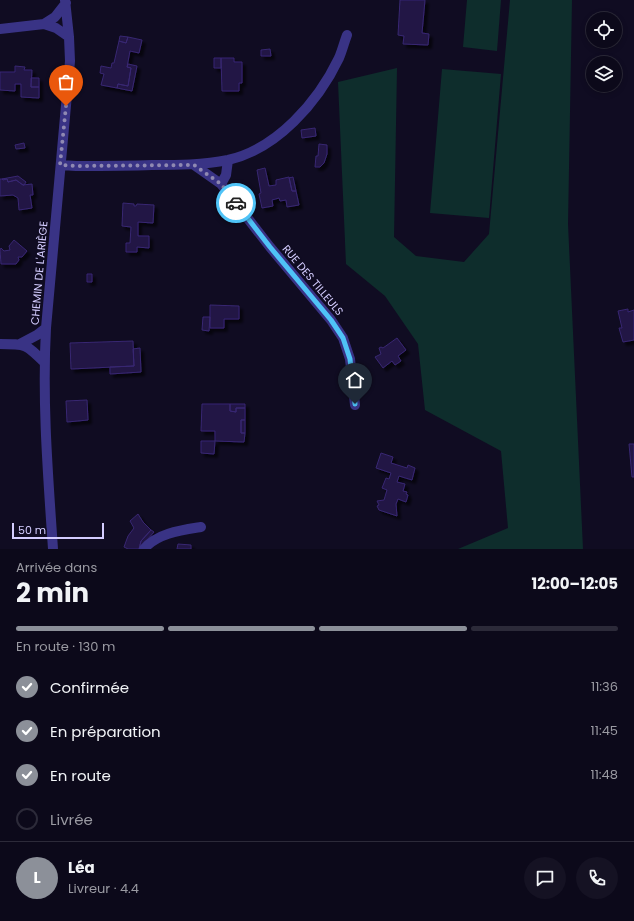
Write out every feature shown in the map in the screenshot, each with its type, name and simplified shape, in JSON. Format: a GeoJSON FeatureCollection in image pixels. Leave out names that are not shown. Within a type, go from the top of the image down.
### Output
{"type":"FeatureCollection","features":[{"type":"Feature","properties":{"kind":"street"},"geometry":{"type":"LineString","coordinates":[[44,24],[55,17],[65,2]]}},
{"type":"Feature","properties":{"kind":"street","name":"CHEMIN DE L'ARIÈGE"},"geometry":{"type":"LineString","coordinates":[[53,549],[45,425],[44,362],[70,61],[65,2]]}},
{"type":"Feature","properties":{"kind":"street"},"geometry":{"type":"LineString","coordinates":[[0,29],[44,24],[56,28],[69,37]]}},
{"type":"Feature","properties":{"kind":"street"},"geometry":{"type":"LineString","coordinates":[[60,165],[194,165],[228,160],[255,149],[278,135],[302,114],[319,92],[339,58],[347,35]]}},
{"type":"Feature","properties":{"kind":"street"},"geometry":{"type":"LineString","coordinates":[[221,184],[226,175],[228,160]]}},
{"type":"Feature","properties":{"kind":"street","name":"RUE DES TILLEULS"},"geometry":{"type":"LineString","coordinates":[[194,165],[221,184],[275,253],[331,320],[343,338],[350,359],[355,404]]}},
{"type":"Feature","properties":{"kind":"street"},"geometry":{"type":"LineString","coordinates":[[20,344],[37,335],[46,328]]}},
{"type":"Feature","properties":{"kind":"street"},"geometry":{"type":"LineString","coordinates":[[0,344],[20,344],[29,348],[44,362]]}},
{"type":"Feature","properties":{"kind":"street"},"geometry":{"type":"LineString","coordinates":[[144,549],[155,540],[169,534],[201,527]]}},
{"type":"Feature","properties":{"kind":"green space"},"geometry":{"type":"Polygon","coordinates":[[[467,0],[501,0],[497,51],[463,47],[467,0]]]}},
{"type":"Feature","properties":{"kind":"green space"},"geometry":{"type":"Polygon","coordinates":[[[510,0],[572,0],[568,224],[583,549],[458,549],[508,528],[501,451],[425,410],[418,344],[385,296],[346,264],[338,82],[397,68],[394,237],[416,256],[464,262],[489,234],[510,0]]]}},
{"type":"Feature","properties":{"kind":"green space"},"geometry":{"type":"Polygon","coordinates":[[[442,69],[501,74],[489,218],[430,213],[442,69]]]}},
{"type":"Feature","properties":{"kind":"building"},"geometry":{"type":"Polygon","coordinates":[[[400,0],[425,0],[422,33],[429,34],[428,45],[403,44],[404,36],[398,35],[400,0]]]}},
{"type":"Feature","properties":{"kind":"building"},"geometry":{"type":"Polygon","coordinates":[[[120,36],[128,37],[126,43],[119,41],[120,36]]]}},
{"type":"Feature","properties":{"kind":"building"},"geometry":{"type":"Polygon","coordinates":[[[128,37],[142,40],[139,53],[130,51],[127,67],[131,68],[128,86],[118,84],[117,88],[101,85],[104,74],[100,73],[101,66],[111,68],[112,63],[114,63],[119,41],[126,43],[128,37]]]}},
{"type":"Feature","properties":{"kind":"building"},"geometry":{"type":"Polygon","coordinates":[[[270,49],[271,56],[261,56],[261,50],[270,49]]]}},
{"type":"Feature","properties":{"kind":"building"},"geometry":{"type":"Polygon","coordinates":[[[214,58],[221,58],[221,68],[214,68],[214,58]]]}},
{"type":"Feature","properties":{"kind":"building"},"geometry":{"type":"Polygon","coordinates":[[[221,58],[234,58],[234,62],[242,62],[242,83],[239,83],[239,91],[222,91],[221,58]]]}},
{"type":"Feature","properties":{"kind":"building"},"geometry":{"type":"Polygon","coordinates":[[[128,64],[137,66],[132,91],[117,88],[118,84],[128,86],[131,68],[127,67],[128,64]]]}},
{"type":"Feature","properties":{"kind":"building"},"geometry":{"type":"Polygon","coordinates":[[[15,66],[25,67],[24,70],[32,70],[31,87],[39,87],[39,98],[21,97],[21,84],[15,84],[15,91],[0,90],[0,72],[15,72],[15,66]]]}},
{"type":"Feature","properties":{"kind":"building"},"geometry":{"type":"Polygon","coordinates":[[[31,78],[39,78],[39,87],[31,87],[31,78]]]}},
{"type":"Feature","properties":{"kind":"building"},"geometry":{"type":"Polygon","coordinates":[[[315,128],[316,136],[302,138],[301,130],[315,128]]]}},
{"type":"Feature","properties":{"kind":"building"},"geometry":{"type":"Polygon","coordinates":[[[24,143],[25,148],[16,149],[15,145],[24,143]]]}},
{"type":"Feature","properties":{"kind":"building"},"geometry":{"type":"Polygon","coordinates":[[[319,144],[327,145],[327,154],[324,163],[320,167],[315,167],[316,156],[318,156],[319,144]]]}},
{"type":"Feature","properties":{"kind":"building"},"geometry":{"type":"Polygon","coordinates":[[[265,168],[269,186],[276,185],[276,180],[289,177],[292,191],[296,191],[299,205],[287,207],[286,200],[280,201],[279,198],[272,200],[273,206],[262,208],[257,170],[265,168]]]}},
{"type":"Feature","properties":{"kind":"building"},"geometry":{"type":"Polygon","coordinates":[[[18,176],[26,182],[24,185],[16,180],[8,182],[7,179],[2,179],[18,176]]]}},
{"type":"Feature","properties":{"kind":"building"},"geometry":{"type":"Polygon","coordinates":[[[293,177],[296,191],[292,191],[289,178],[293,177]]]}},
{"type":"Feature","properties":{"kind":"building"},"geometry":{"type":"Polygon","coordinates":[[[0,179],[7,179],[8,182],[16,180],[23,185],[32,184],[33,195],[30,195],[32,208],[19,210],[18,198],[13,195],[0,196],[0,179]]]}},
{"type":"Feature","properties":{"kind":"building"},"geometry":{"type":"Polygon","coordinates":[[[123,203],[134,204],[134,206],[137,204],[154,205],[153,223],[138,222],[138,236],[149,236],[149,248],[137,247],[137,252],[126,252],[126,243],[130,243],[131,227],[122,226],[123,203]]]}},
{"type":"Feature","properties":{"kind":"building"},"geometry":{"type":"Polygon","coordinates":[[[14,240],[27,251],[22,257],[18,257],[19,260],[16,264],[1,264],[1,248],[4,251],[10,250],[9,246],[14,240]]]}},
{"type":"Feature","properties":{"kind":"building"},"geometry":{"type":"Polygon","coordinates":[[[87,274],[92,274],[92,282],[87,282],[87,274]]]}},
{"type":"Feature","properties":{"kind":"building"},"geometry":{"type":"Polygon","coordinates":[[[210,305],[239,306],[239,319],[224,319],[224,328],[210,328],[210,305]]]}},
{"type":"Feature","properties":{"kind":"building"},"geometry":{"type":"Polygon","coordinates":[[[628,309],[628,312],[634,310],[634,340],[623,342],[619,328],[622,328],[618,311],[628,309]]]}},
{"type":"Feature","properties":{"kind":"building"},"geometry":{"type":"Polygon","coordinates":[[[203,317],[210,317],[209,331],[202,330],[203,317]]]}},
{"type":"Feature","properties":{"kind":"building"},"geometry":{"type":"Polygon","coordinates":[[[397,338],[406,350],[398,356],[401,361],[395,365],[392,361],[383,368],[375,357],[381,354],[379,348],[383,348],[397,338]]]}},
{"type":"Feature","properties":{"kind":"building"},"geometry":{"type":"Polygon","coordinates":[[[133,341],[134,366],[71,369],[70,343],[133,341]]]}},
{"type":"Feature","properties":{"kind":"building"},"geometry":{"type":"Polygon","coordinates":[[[140,348],[141,372],[110,374],[110,367],[134,366],[133,349],[140,348]]]}},
{"type":"Feature","properties":{"kind":"building"},"geometry":{"type":"Polygon","coordinates":[[[87,400],[88,420],[67,422],[66,401],[87,400]]]}},
{"type":"Feature","properties":{"kind":"building"},"geometry":{"type":"Polygon","coordinates":[[[202,404],[230,404],[230,411],[236,412],[236,408],[245,408],[245,420],[241,420],[241,433],[245,433],[244,442],[215,441],[215,431],[201,431],[202,404]]]}},
{"type":"Feature","properties":{"kind":"building"},"geometry":{"type":"Polygon","coordinates":[[[230,404],[245,404],[245,408],[236,408],[236,412],[230,411],[230,404]]]}},
{"type":"Feature","properties":{"kind":"building"},"geometry":{"type":"Polygon","coordinates":[[[241,420],[245,420],[245,433],[241,433],[241,420]]]}},
{"type":"Feature","properties":{"kind":"building"},"geometry":{"type":"Polygon","coordinates":[[[201,441],[215,441],[214,454],[201,453],[201,441]]]}},
{"type":"Feature","properties":{"kind":"building"},"geometry":{"type":"Polygon","coordinates":[[[629,444],[634,444],[634,477],[632,477],[629,444]]]}},
{"type":"Feature","properties":{"kind":"building"},"geometry":{"type":"Polygon","coordinates":[[[381,453],[393,457],[391,463],[407,468],[408,465],[415,468],[412,480],[399,476],[397,482],[405,484],[403,491],[407,492],[406,494],[408,495],[406,502],[398,499],[396,504],[397,516],[379,510],[377,506],[379,505],[377,501],[384,500],[387,490],[382,488],[386,478],[389,479],[391,473],[376,468],[381,453]]]}},
{"type":"Feature","properties":{"kind":"building"},"geometry":{"type":"Polygon","coordinates":[[[138,514],[151,530],[141,541],[139,549],[128,549],[124,547],[128,536],[134,528],[130,521],[138,514]]]}},
{"type":"Feature","properties":{"kind":"building"},"geometry":{"type":"Polygon","coordinates":[[[151,530],[154,532],[139,549],[141,541],[151,530]]]}},
{"type":"Feature","properties":{"kind":"building"},"geometry":{"type":"Polygon","coordinates":[[[178,544],[191,545],[191,549],[177,549],[178,544]]]}},
{"type":"Feature","properties":{"kind":"way so far"},"geometry":{"type":"LineString","coordinates":[[66,106],[60,165],[194,165],[221,184],[236,203]]}},
{"type":"Feature","properties":{"kind":"route"},"geometry":{"type":"LineString","coordinates":[[236,203],[270,247],[331,320],[343,338],[350,359],[355,404]]}}]}
